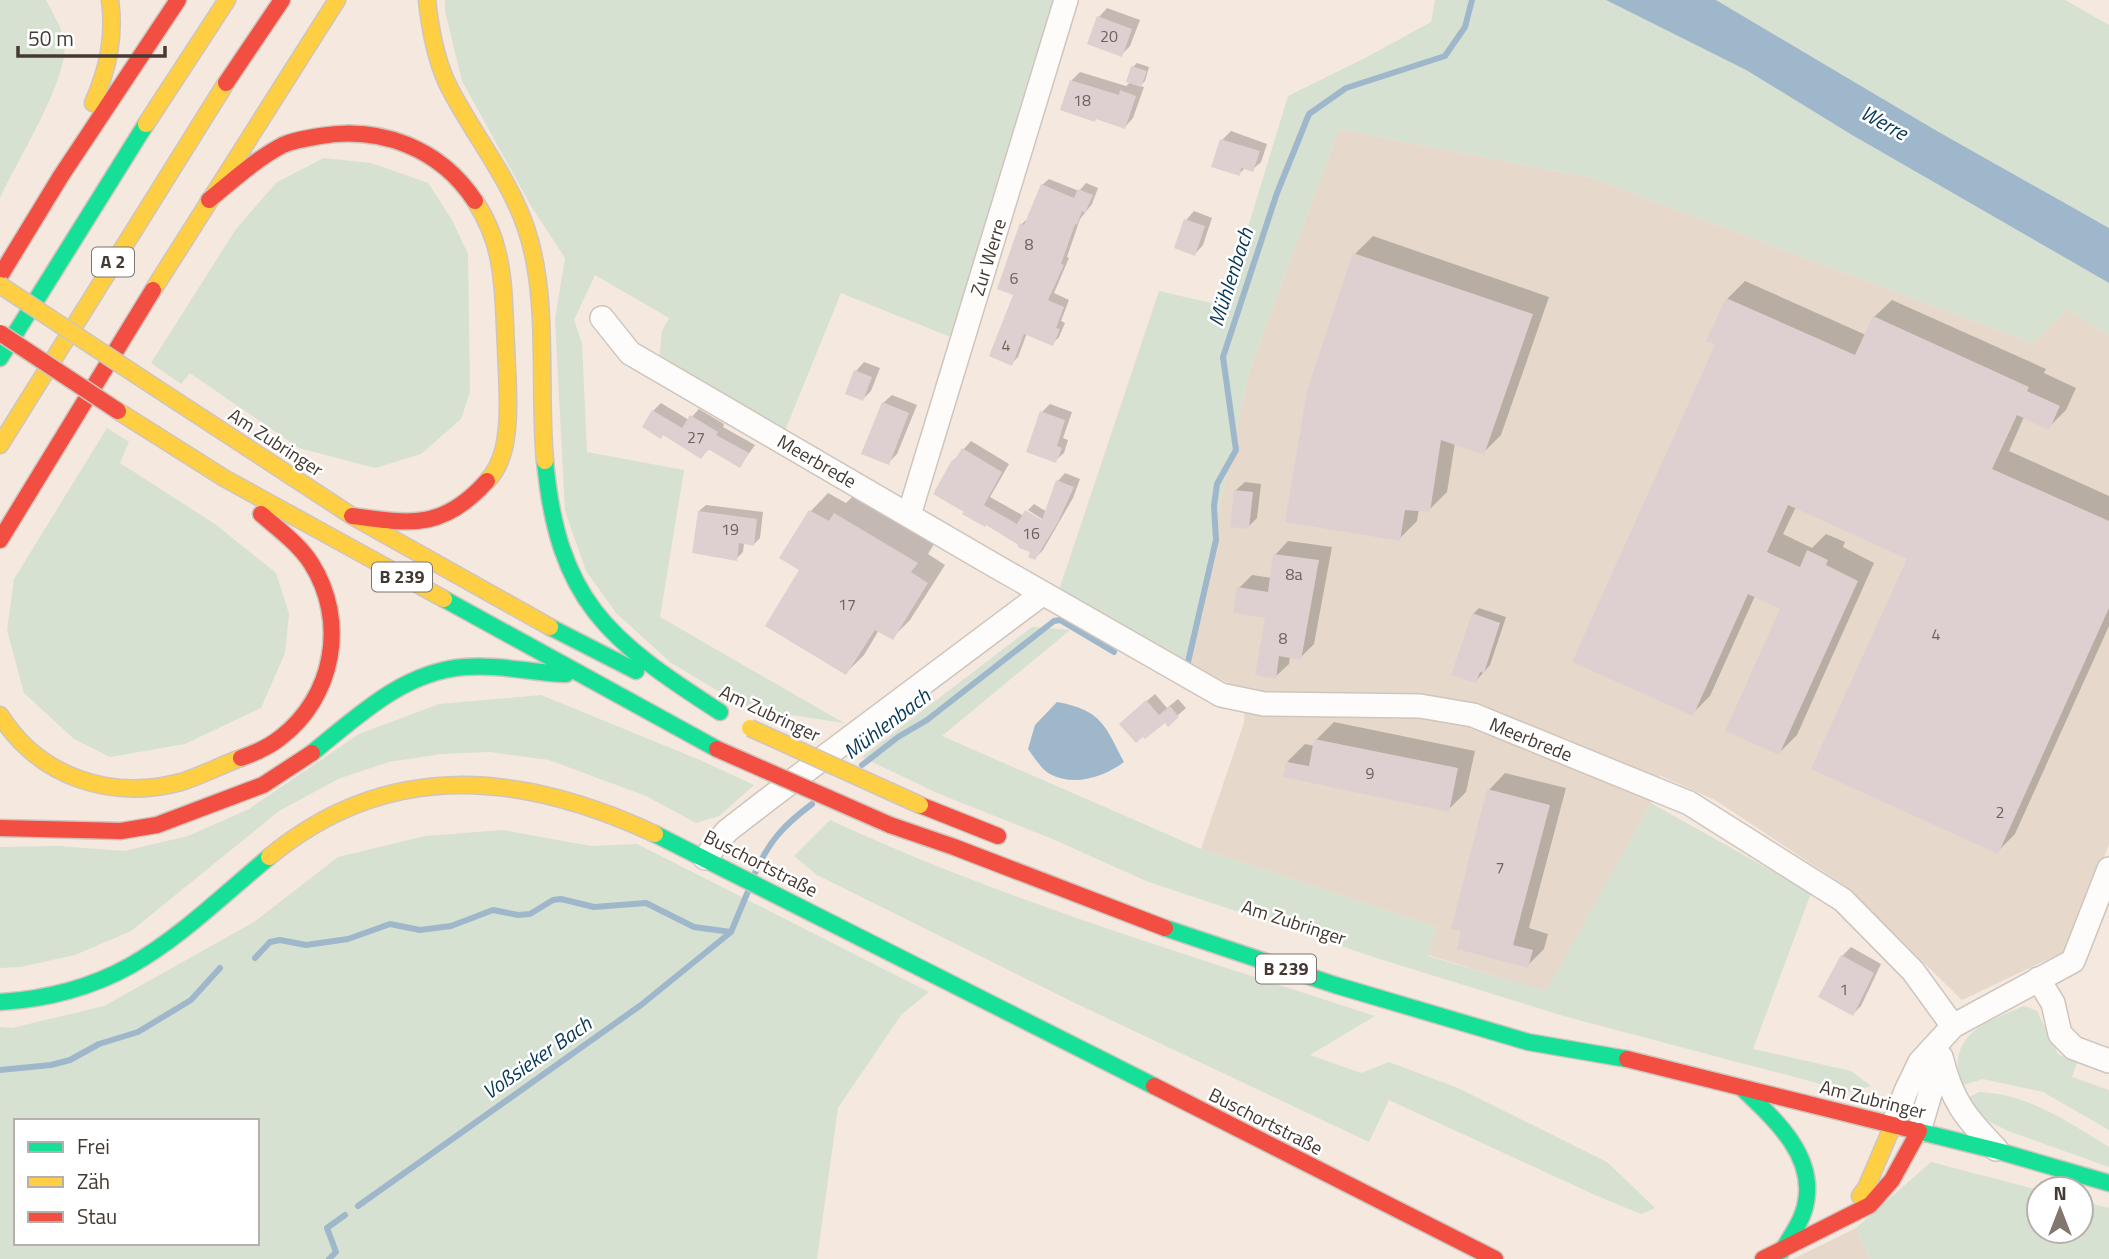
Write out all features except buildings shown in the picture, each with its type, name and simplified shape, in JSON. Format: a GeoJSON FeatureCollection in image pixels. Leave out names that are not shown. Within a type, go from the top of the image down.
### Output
{"type":"FeatureCollection","features":[{"type":"Feature","properties":{"kind":"main road"},"geometry":{"type":"LineString","coordinates":[[61,176],[105,77],[111,45],[110,0]]}},
{"type":"Feature","properties":{"kind":"main road"},"geometry":{"type":"LineString","coordinates":[[0,276],[61,176],[178,0]]}},
{"type":"Feature","properties":{"kind":"main road","name":"A 2"},"geometry":{"type":"LineString","coordinates":[[0,358],[87,216],[227,0]]}},
{"type":"Feature","properties":{"kind":"main road","name":"A 2"},"geometry":{"type":"LineString","coordinates":[[0,445],[228,80],[282,0]]}},
{"type":"Feature","properties":{"kind":"main road"},"geometry":{"type":"LineString","coordinates":[[0,540],[209,200],[337,0]]}},
{"type":"Feature","properties":{"kind":"main road"},"geometry":{"type":"LineString","coordinates":[[427,0],[429,18],[446,80],[515,197],[533,251],[539,306],[544,471],[552,525],[563,556],[580,593],[604,625],[637,655],[735,720]]}},
{"type":"Feature","properties":{"kind":"main road"},"geometry":{"type":"LineString","coordinates":[[209,200],[253,164],[284,145],[329,133],[366,132],[405,142],[442,163],[467,188],[486,218],[496,244],[502,282],[508,405],[505,445],[493,475],[470,498],[444,514],[410,523],[352,516]]}},
{"type":"Feature","properties":{"kind":"main road","name":"Am Zubringer"},"geometry":{"type":"LineString","coordinates":[[0,285],[250,452],[352,516],[577,642],[735,720],[920,805],[1008,840]]}},
{"type":"Feature","properties":{"kind":"main road","name":"Am Zubringer"},"geometry":{"type":"LineString","coordinates":[[0,333],[224,478],[580,675],[717,749],[890,825],[1193,939],[1335,985],[1528,1042],[1626,1059],[1998,1151],[2109,1183]]}},
{"type":"Feature","properties":{"kind":"main road"},"geometry":{"type":"LineString","coordinates":[[0,715],[24,746],[48,764],[74,778],[110,788],[138,788],[178,782],[255,752],[280,738],[302,718],[317,695],[331,661],[333,629],[327,596],[312,564],[224,478]]}},
{"type":"Feature","properties":{"kind":"main road"},"geometry":{"type":"LineString","coordinates":[[0,550],[14,519]]}},
{"type":"Feature","properties":{"kind":"main road"},"geometry":{"type":"LineString","coordinates":[[0,828],[121,831],[157,825],[263,785],[300,763],[374,703],[404,684],[435,672],[464,667],[506,667],[533,673],[580,675]]}},
{"type":"Feature","properties":{"kind":"main road","name":"Buschortstraße"},"geometry":{"type":"LineString","coordinates":[[0,1002],[19,1002],[61,995],[102,982],[135,966],[187,930],[271,855],[335,812],[380,795],[420,787],[463,784],[524,790],[565,799],[620,819],[705,858],[1437,1232],[1495,1259]]}},
{"type":"Feature","properties":{"kind":"main road","name":"Am Zubringer"},"geometry":{"type":"LineString","coordinates":[[1558,1031],[1626,1059]]}},
{"type":"Feature","properties":{"kind":"main road"},"geometry":{"type":"LineString","coordinates":[[1742,1088],[1789,1137],[1800,1156],[1804,1171],[1807,1201],[1799,1222],[1782,1251]]}},
{"type":"Feature","properties":{"kind":"main road"},"geometry":{"type":"LineString","coordinates":[[1842,1219],[1866,1188],[1893,1125]]}},
{"type":"Feature","properties":{"kind":"main road"},"geometry":{"type":"LineString","coordinates":[[1763,1259],[1870,1205],[1884,1193],[1898,1174],[1919,1131]]}},
{"type":"Feature","properties":{"kind":"street","name":"Zur Werre"},"geometry":{"type":"LineString","coordinates":[[909,515],[1066,0]]}},
{"type":"Feature","properties":{"kind":"street","name":"Meerbrede"},"geometry":{"type":"LineString","coordinates":[[602,318],[630,353],[1042,594],[1222,695],[1264,704],[1420,706],[1473,715],[1689,803],[1843,900],[1913,971],[1946,1040],[1946,1078],[1962,1112],[1998,1151]]}},
{"type":"Feature","properties":{"kind":"street"},"geometry":{"type":"LineString","coordinates":[[705,858],[727,831],[1042,594]]}},
{"type":"Feature","properties":{"kind":"street"},"geometry":{"type":"LineString","coordinates":[[1893,1125],[1920,1062],[1946,1040],[2038,979],[2073,961],[2109,869]]}},
{"type":"Feature","properties":{"kind":"street"},"geometry":{"type":"LineString","coordinates":[[2038,979],[2053,1003],[2060,1034],[2074,1048],[2109,1061]]}},
{"type":"Feature","properties":{"kind":"street"},"geometry":{"type":"LineString","coordinates":[[1919,1131],[1946,1040]]}},
{"type":"Feature","properties":{"kind":"shaded area"},"geometry":{"type":"Polygon","coordinates":[[[1339,129],[1592,178],[2032,343],[2067,309],[2109,335],[2109,844],[2067,950],[1962,1000],[1845,886],[1715,800],[1659,775],[1651,803],[1547,992],[1428,955],[1436,927],[1201,849],[1244,723],[1245,690],[1185,664],[1249,372],[1339,129]]]}},
{"type":"Feature","properties":{"kind":"shaded area"},"geometry":{"type":"Polygon","coordinates":[[[1856,1228],[1870,1259],[1793,1259],[1856,1228]]]}},
{"type":"Feature","properties":{"kind":"green space"},"geometry":{"type":"Polygon","coordinates":[[[0,0],[46,0],[63,34],[64,55],[41,119],[0,198],[0,0]]]}},
{"type":"Feature","properties":{"kind":"green space"},"geometry":{"type":"Polygon","coordinates":[[[445,0],[1061,0],[958,340],[841,293],[784,433],[659,359],[662,331],[669,318],[595,275],[574,320],[582,343],[587,452],[684,470],[660,617],[844,723],[753,709],[713,688],[670,662],[616,613],[586,571],[565,511],[555,319],[565,258],[531,206],[462,81],[445,11],[445,0]]]}},
{"type":"Feature","properties":{"kind":"green space"},"geometry":{"type":"Polygon","coordinates":[[[1435,0],[1606,0],[1746,70],[1852,135],[2109,283],[2109,335],[2067,309],[2032,343],[1592,178],[1339,129],[1249,372],[1185,664],[1059,590],[1159,291],[1224,306],[1288,96],[1431,22],[1435,0]]]}},
{"type":"Feature","properties":{"kind":"green space"},"geometry":{"type":"Polygon","coordinates":[[[1716,0],[2065,0],[2109,25],[2109,228],[1937,131],[1716,0]]]}},
{"type":"Feature","properties":{"kind":"green space"},"geometry":{"type":"Polygon","coordinates":[[[324,158],[371,163],[428,183],[452,220],[468,254],[470,392],[461,419],[421,454],[375,468],[299,448],[190,373],[181,384],[151,363],[236,229],[277,182],[324,158]]]}},
{"type":"Feature","properties":{"kind":"green space"},"geometry":{"type":"Polygon","coordinates":[[[107,428],[129,442],[120,463],[215,524],[276,573],[289,614],[285,653],[261,708],[185,744],[110,757],[74,739],[24,693],[7,630],[14,579],[107,428]]]}},
{"type":"Feature","properties":{"kind":"green space"},"geometry":{"type":"Polygon","coordinates":[[[1032,627],[1070,630],[942,736],[1201,849],[1436,927],[1428,956],[1546,991],[1651,803],[1811,893],[1753,1049],[1851,1071],[1871,1086],[1851,1092],[1567,1017],[1386,961],[1146,881],[1055,840],[937,793],[862,757],[1032,627]]]}},
{"type":"Feature","properties":{"kind":"green space"},"geometry":{"type":"Polygon","coordinates":[[[541,695],[754,785],[719,816],[696,823],[646,796],[549,760],[490,752],[441,754],[389,762],[338,779],[279,811],[131,931],[75,955],[20,967],[0,968],[0,847],[59,846],[124,851],[188,836],[249,809],[359,734],[439,704],[541,695]]]}},
{"type":"Feature","properties":{"kind":"green space"},"geometry":{"type":"Polygon","coordinates":[[[830,820],[1031,902],[1375,1016],[1310,1055],[1361,1073],[1389,1062],[1458,1088],[1607,1162],[1655,1208],[1641,1214],[1389,1100],[1369,1142],[1077,1004],[817,875],[794,856],[830,820]]]}},
{"type":"Feature","properties":{"kind":"green space"},"geometry":{"type":"Polygon","coordinates":[[[503,830],[591,846],[637,844],[929,992],[901,1015],[838,1108],[817,1259],[0,1259],[0,1027],[12,1028],[104,1006],[254,922],[338,857],[425,836],[503,830]]]}},
{"type":"Feature","properties":{"kind":"green space"},"geometry":{"type":"Polygon","coordinates":[[[2024,1006],[2037,1011],[2058,1054],[2077,1063],[2072,1077],[2109,1090],[2109,1130],[2043,1092],[1983,1079],[1960,1086],[1959,1054],[1964,1042],[1983,1025],[2024,1006]]]}},
{"type":"Feature","properties":{"kind":"green space"},"geometry":{"type":"Polygon","coordinates":[[[1979,1092],[2020,1100],[2073,1125],[2109,1147],[2109,1167],[2008,1131],[1978,1116],[1966,1099],[1979,1092]]]}},
{"type":"Feature","properties":{"kind":"green space"},"geometry":{"type":"Polygon","coordinates":[[[1931,1162],[2025,1186],[2025,1245],[2095,1245],[2095,1204],[2109,1208],[2109,1259],[1870,1259],[1856,1228],[1931,1162]]]}},
{"type":"Feature","properties":{"kind":"water","name":"Werre"},"geometry":{"type":"Polygon","coordinates":[[[1606,0],[1716,0],[1937,131],[2109,228],[2109,283],[1852,135],[1746,70],[1606,0]]]}},
{"type":"Feature","properties":{"kind":"water"},"geometry":{"type":"Polygon","coordinates":[[[1057,702],[1072,705],[1093,715],[1106,729],[1124,762],[1098,776],[1079,780],[1059,778],[1044,770],[1028,749],[1035,725],[1057,702]]]}},
{"type":"Feature","properties":{"kind":"waterway","name":"Mühlenbach"},"geometry":{"type":"LineString","coordinates":[[1188,662],[1216,540],[1214,506],[1217,484],[1236,450],[1223,357],[1277,193],[1309,114],[1346,88],[1445,56],[1465,27],[1472,0]]}},
{"type":"Feature","properties":{"kind":"waterway","name":"Mühlenbach"},"geometry":{"type":"LineString","coordinates":[[862,765],[898,737],[927,720],[1054,621],[1060,620],[1114,652]]}},
{"type":"Feature","properties":{"kind":"waterway","name":"Mühlenbach"},"geometry":{"type":"LineString","coordinates":[[755,873],[778,834],[812,804]]}},
{"type":"Feature","properties":{"kind":"waterway","name":"Voßsieker Bach"},"geometry":{"type":"LineString","coordinates":[[358,1206],[641,1005],[731,932],[749,889]]}},
{"type":"Feature","properties":{"kind":"waterway"},"geometry":{"type":"LineString","coordinates":[[255,958],[270,942],[280,940],[306,945],[348,939],[390,924],[420,930],[451,926],[493,910],[518,915],[530,914],[553,900],[561,899],[594,907],[646,903],[694,927],[731,932]]}},
{"type":"Feature","properties":{"kind":"waterway"},"geometry":{"type":"LineString","coordinates":[[0,1070],[51,1065],[70,1060],[99,1044],[138,1032],[191,1000],[220,968]]}},
{"type":"Feature","properties":{"kind":"waterway","name":"Voßsieker Bach"},"geometry":{"type":"LineString","coordinates":[[329,1259],[336,1252],[327,1228],[345,1215]]}},
{"type":"Feature","properties":{"kind":"traffic: fast"},"geometry":{"type":"LineString","coordinates":[[0,358],[146,124]]}},
{"type":"Feature","properties":{"kind":"traffic: fast"},"geometry":{"type":"LineString","coordinates":[[545,461],[552,509],[562,549],[577,583],[595,612],[619,638],[647,662],[720,712]]}},
{"type":"Feature","properties":{"kind":"traffic: fast"},"geometry":{"type":"LineString","coordinates":[[444,599],[717,749]]}},
{"type":"Feature","properties":{"kind":"traffic: fast"},"geometry":{"type":"LineString","coordinates":[[550,627],[636,671]]}},
{"type":"Feature","properties":{"kind":"traffic: fast"},"geometry":{"type":"LineString","coordinates":[[312,753],[382,698],[421,677],[464,667],[566,674]]}},
{"type":"Feature","properties":{"kind":"traffic: fast"},"geometry":{"type":"LineString","coordinates":[[655,834],[1154,1086]]}},
{"type":"Feature","properties":{"kind":"traffic: fast"},"geometry":{"type":"LineString","coordinates":[[0,1002],[44,997],[83,987],[117,973],[177,934],[269,857]]}},
{"type":"Feature","properties":{"kind":"traffic: fast"},"geometry":{"type":"LineString","coordinates":[[1165,928],[1335,985],[1528,1042],[1627,1059]]}},
{"type":"Feature","properties":{"kind":"traffic: fast"},"geometry":{"type":"LineString","coordinates":[[1742,1088],[1789,1138],[1804,1168],[1806,1202],[1796,1228],[1782,1251]]}},
{"type":"Feature","properties":{"kind":"traffic: fast"},"geometry":{"type":"LineString","coordinates":[[1913,1130],[2109,1183]]}},
{"type":"Feature","properties":{"kind":"traffic: slow"},"geometry":{"type":"LineString","coordinates":[[93,103],[109,53],[112,27],[110,0]]}},
{"type":"Feature","properties":{"kind":"traffic: slow"},"geometry":{"type":"LineString","coordinates":[[146,124],[227,0]]}},
{"type":"Feature","properties":{"kind":"traffic: slow"},"geometry":{"type":"LineString","coordinates":[[153,290],[337,0]]}},
{"type":"Feature","properties":{"kind":"traffic: slow"},"geometry":{"type":"LineString","coordinates":[[427,0],[439,63],[447,83],[509,190],[526,228],[533,255],[541,313],[545,461]]}},
{"type":"Feature","properties":{"kind":"traffic: slow"},"geometry":{"type":"LineString","coordinates":[[0,445],[226,83]]}},
{"type":"Feature","properties":{"kind":"traffic: slow"},"geometry":{"type":"LineString","coordinates":[[475,201],[492,234],[500,266],[508,385],[504,448],[498,466],[487,481]]}},
{"type":"Feature","properties":{"kind":"traffic: slow"},"geometry":{"type":"LineString","coordinates":[[0,285],[141,378]]}},
{"type":"Feature","properties":{"kind":"traffic: slow"},"geometry":{"type":"LineString","coordinates":[[141,378],[352,516],[550,627]]}},
{"type":"Feature","properties":{"kind":"traffic: slow"},"geometry":{"type":"LineString","coordinates":[[118,411],[224,478],[444,599]]}},
{"type":"Feature","properties":{"kind":"traffic: slow"},"geometry":{"type":"LineString","coordinates":[[0,715],[16,736],[35,754],[79,779],[103,785],[129,788],[181,782],[241,758]]}},
{"type":"Feature","properties":{"kind":"traffic: slow"},"geometry":{"type":"LineString","coordinates":[[750,728],[920,805]]}},
{"type":"Feature","properties":{"kind":"traffic: slow"},"geometry":{"type":"LineString","coordinates":[[269,857],[314,825],[361,803],[408,790],[457,785],[506,788],[555,798],[605,813],[655,834]]}},
{"type":"Feature","properties":{"kind":"traffic: slow"},"geometry":{"type":"LineString","coordinates":[[1860,1196],[1893,1125]]}},
{"type":"Feature","properties":{"kind":"traffic: jam"},"geometry":{"type":"LineString","coordinates":[[0,276],[61,176],[178,0]]}},
{"type":"Feature","properties":{"kind":"traffic: jam"},"geometry":{"type":"LineString","coordinates":[[226,83],[282,0]]}},
{"type":"Feature","properties":{"kind":"traffic: jam"},"geometry":{"type":"LineString","coordinates":[[209,200],[283,145],[320,136],[365,134],[387,138],[427,155],[445,167],[475,201]]}},
{"type":"Feature","properties":{"kind":"traffic: jam"},"geometry":{"type":"LineString","coordinates":[[0,540],[153,290]]}},
{"type":"Feature","properties":{"kind":"traffic: jam"},"geometry":{"type":"LineString","coordinates":[[0,333],[118,411]]}},
{"type":"Feature","properties":{"kind":"traffic: jam"},"geometry":{"type":"LineString","coordinates":[[352,516],[392,521],[425,520],[441,516],[471,497],[487,481]]}},
{"type":"Feature","properties":{"kind":"traffic: jam"},"geometry":{"type":"LineString","coordinates":[[241,758],[262,750],[280,738],[313,702],[330,657],[332,633],[323,585],[311,563],[294,543],[261,514]]}},
{"type":"Feature","properties":{"kind":"traffic: jam"},"geometry":{"type":"LineString","coordinates":[[717,749],[890,825]]}},
{"type":"Feature","properties":{"kind":"traffic: jam"},"geometry":{"type":"LineString","coordinates":[[0,828],[121,831],[157,825],[263,785],[312,753]]}},
{"type":"Feature","properties":{"kind":"traffic: jam"},"geometry":{"type":"LineString","coordinates":[[920,805],[998,836]]}},
{"type":"Feature","properties":{"kind":"traffic: jam"},"geometry":{"type":"LineString","coordinates":[[890,825],[1165,928]]}},
{"type":"Feature","properties":{"kind":"traffic: jam"},"geometry":{"type":"LineString","coordinates":[[1627,1059],[1913,1130]]}},
{"type":"Feature","properties":{"kind":"traffic: jam"},"geometry":{"type":"LineString","coordinates":[[1154,1086],[1495,1259]]}},
{"type":"Feature","properties":{"kind":"traffic: jam"},"geometry":{"type":"LineString","coordinates":[[1763,1259],[1870,1205],[1892,1180],[1919,1131]]}}]}
